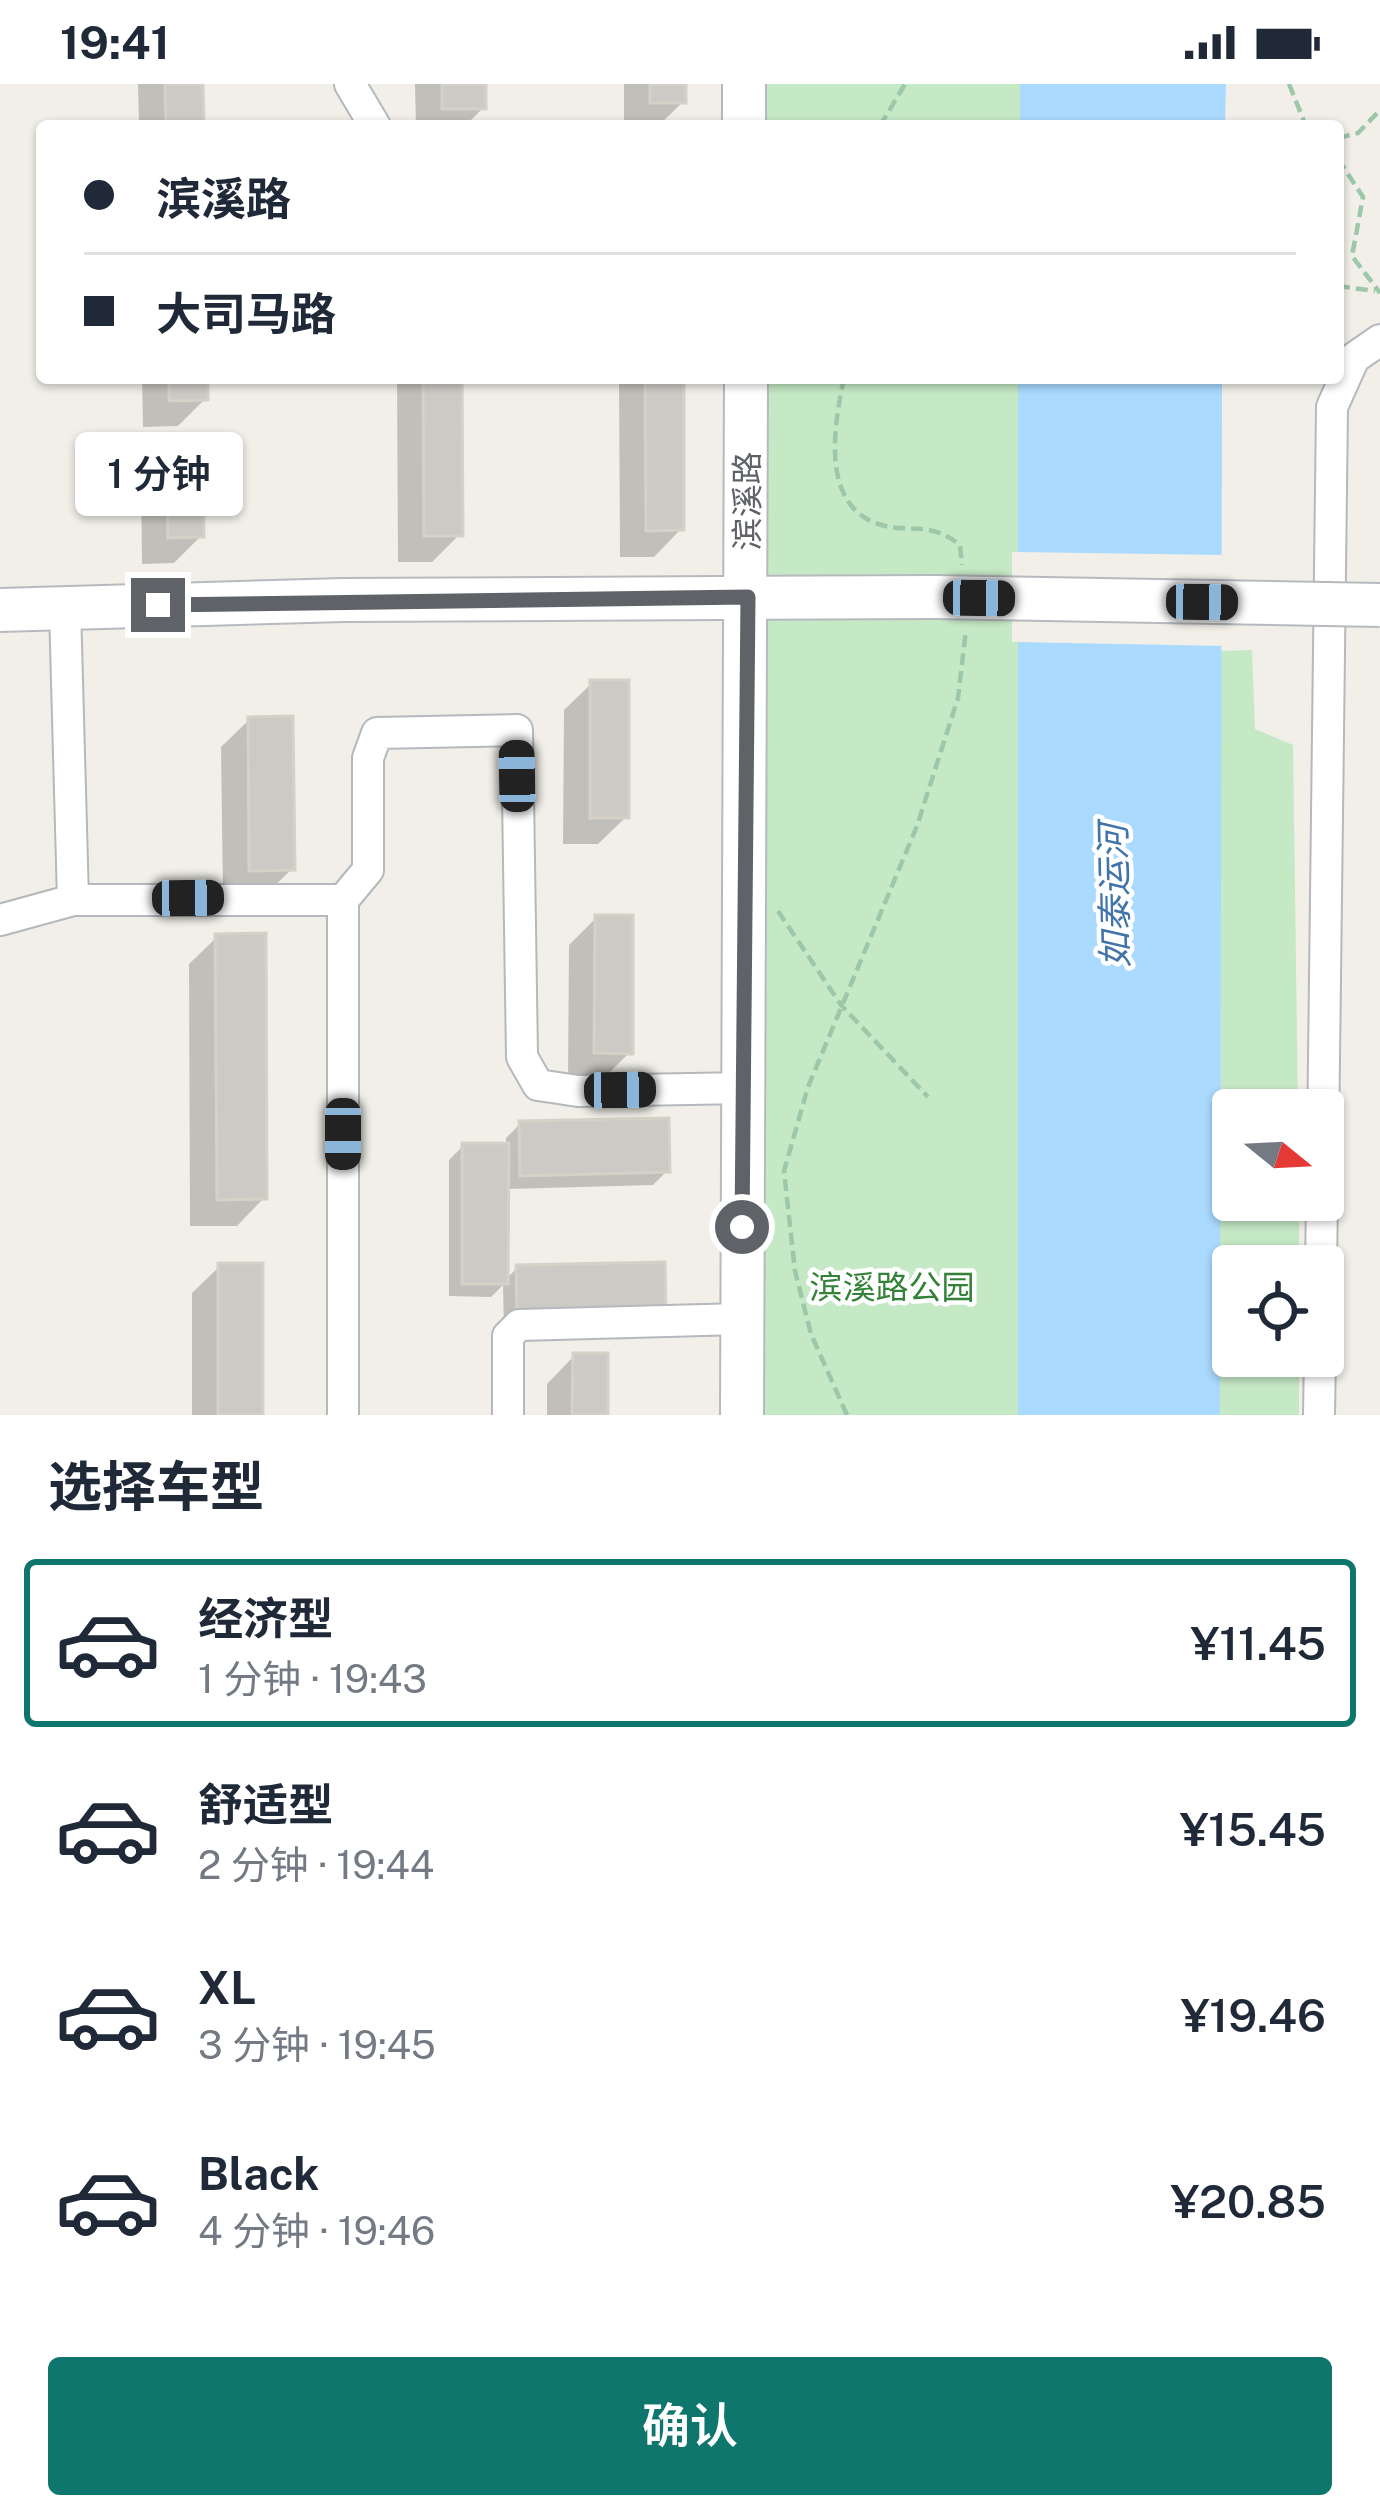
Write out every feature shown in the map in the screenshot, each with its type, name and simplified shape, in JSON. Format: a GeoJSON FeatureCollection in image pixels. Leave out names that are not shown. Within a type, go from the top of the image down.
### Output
{"type":"FeatureCollection","features":[{"type":"Feature","properties":{"kind":"street"},"geometry":{"type":"LineString","coordinates":[[350,84],[371,120]]}},
{"type":"Feature","properties":{"kind":"street"},"geometry":{"type":"LineString","coordinates":[[744,84],[744,120]]}},
{"type":"Feature","properties":{"kind":"street"},"geometry":{"type":"LineString","coordinates":[[1344,380],[1354,358],[1380,340]]}},
{"type":"Feature","properties":{"kind":"street","name":"滨溪路"},"geometry":{"type":"LineString","coordinates":[[742,1415],[746,384]]}},
{"type":"Feature","properties":{"kind":"street"},"geometry":{"type":"LineString","coordinates":[[1324,1089],[1332,407],[1342,384]]}},
{"type":"Feature","properties":{"kind":"street"},"geometry":{"type":"LineString","coordinates":[[0,610],[949,591],[1380,605]]}},
{"type":"Feature","properties":{"kind":"street"},"geometry":{"type":"LineString","coordinates":[[65,608],[73,900]]}},
{"type":"Feature","properties":{"kind":"street"},"geometry":{"type":"LineString","coordinates":[[343,1415],[343,900],[368,870],[368,758],[377,733],[517,730],[522,1057],[538,1084],[578,1090],[745,1088]]}},
{"type":"Feature","properties":{"kind":"street"},"geometry":{"type":"LineString","coordinates":[[0,920],[73,900],[343,900]]}},
{"type":"Feature","properties":{"kind":"street"},"geometry":{"type":"LineString","coordinates":[[508,1415],[508,1336],[519,1325],[741,1319]]}},
{"type":"Feature","properties":{"kind":"street"},"geometry":{"type":"LineString","coordinates":[[1319,1415],[1320,1377]]}},
{"type":"Feature","properties":{"kind":"path"},"geometry":{"type":"LineString","coordinates":[[883,120],[904,84]]}},
{"type":"Feature","properties":{"kind":"path"},"geometry":{"type":"LineString","coordinates":[[1289,84],[1301,120]]}},
{"type":"Feature","properties":{"kind":"path"},"geometry":{"type":"LineString","coordinates":[[1344,136],[1358,133],[1380,110]]}},
{"type":"Feature","properties":{"kind":"path"},"geometry":{"type":"LineString","coordinates":[[1344,168],[1363,197],[1352,256],[1377,292]]}},
{"type":"Feature","properties":{"kind":"path"},"geometry":{"type":"LineString","coordinates":[[1344,287],[1377,292]]}},
{"type":"Feature","properties":{"kind":"path"},"geometry":{"type":"LineString","coordinates":[[843,384],[832,433],[850,505],[872,522],[923,525],[946,533],[960,545],[949,591]]}},
{"type":"Feature","properties":{"kind":"path"},"geometry":{"type":"LineString","coordinates":[[848,1415],[811,1334],[795,1271],[784,1171],[808,1087],[917,826],[958,698],[966,627]]}},
{"type":"Feature","properties":{"kind":"path"},"geometry":{"type":"LineString","coordinates":[[744,862],[841,1005],[928,1097]]}},
{"type":"Feature","properties":{"kind":"green space"},"geometry":{"type":"Polygon","coordinates":[[[766,84],[1020,84],[1020,120],[767,120],[766,84]]]}},
{"type":"Feature","properties":{"kind":"green space","name":"滨溪路公园"},"geometry":{"type":"Polygon","coordinates":[[[768,384],[1018,384],[1018,1415],[763,1415],[768,384]]]}},
{"type":"Feature","properties":{"kind":"green space"},"geometry":{"type":"Polygon","coordinates":[[[1252,650],[1255,729],[1293,745],[1298,1089],[1220,1089],[1219,651],[1252,650]]]}},
{"type":"Feature","properties":{"kind":"green space"},"geometry":{"type":"Polygon","coordinates":[[[1220,1221],[1299,1221],[1299,1245],[1220,1245],[1220,1221]]]}},
{"type":"Feature","properties":{"kind":"green space"},"geometry":{"type":"Polygon","coordinates":[[[1220,1377],[1299,1377],[1299,1415],[1220,1415],[1220,1377]]]}},
{"type":"Feature","properties":{"kind":"water"},"geometry":{"type":"Polygon","coordinates":[[[1020,84],[1226,84],[1225,120],[1020,120],[1020,84]]]}},
{"type":"Feature","properties":{"kind":"water","name":"如泰运河"},"geometry":{"type":"Polygon","coordinates":[[[1018,384],[1222,384],[1221,1089],[1212,1089],[1212,1221],[1220,1221],[1220,1245],[1212,1245],[1212,1377],[1220,1377],[1220,1415],[1018,1415],[1018,384]]]}},
{"type":"Feature","properties":{"kind":"pier"},"geometry":{"type":"Polygon","coordinates":[[[1012,552],[1226,555],[1225,646],[1012,642],[1012,552]]]}},
{"type":"Feature","properties":{"kind":"building"},"geometry":{"type":"Polygon","coordinates":[[[165,84],[203,84],[204,120],[166,120],[165,84]]]}},
{"type":"Feature","properties":{"kind":"building"},"geometry":{"type":"Polygon","coordinates":[[[442,84],[486,84],[486,109],[442,109],[442,84]]]}},
{"type":"Feature","properties":{"kind":"building"},"geometry":{"type":"Polygon","coordinates":[[[650,84],[686,84],[686,103],[650,103],[650,84]]]}},
{"type":"Feature","properties":{"kind":"building"},"geometry":{"type":"Polygon","coordinates":[[[169,384],[208,384],[208,400],[169,401],[169,384]]]}},
{"type":"Feature","properties":{"kind":"building"},"geometry":{"type":"Polygon","coordinates":[[[423,384],[462,384],[463,536],[424,536],[423,384]]]}},
{"type":"Feature","properties":{"kind":"building"},"geometry":{"type":"Polygon","coordinates":[[[645,384],[684,384],[684,530],[646,531],[645,384]]]}},
{"type":"Feature","properties":{"kind":"building"},"geometry":{"type":"Polygon","coordinates":[[[203,440],[204,537],[168,538],[167,441],[203,440]]]}},
{"type":"Feature","properties":{"kind":"building"},"geometry":{"type":"Polygon","coordinates":[[[590,680],[629,680],[629,818],[590,818],[590,680]]]}},
{"type":"Feature","properties":{"kind":"building"},"geometry":{"type":"Polygon","coordinates":[[[293,716],[295,870],[249,871],[248,717],[293,716]]]}},
{"type":"Feature","properties":{"kind":"building"},"geometry":{"type":"Polygon","coordinates":[[[595,915],[633,915],[633,1054],[594,1053],[595,915]]]}},
{"type":"Feature","properties":{"kind":"building"},"geometry":{"type":"Polygon","coordinates":[[[266,933],[267,1199],[217,1200],[215,934],[266,933]]]}},
{"type":"Feature","properties":{"kind":"building"},"geometry":{"type":"Polygon","coordinates":[[[669,1118],[670,1172],[520,1176],[519,1121],[669,1118]]]}},
{"type":"Feature","properties":{"kind":"building"},"geometry":{"type":"Polygon","coordinates":[[[462,1143],[509,1143],[508,1284],[462,1284],[462,1143]]]}},
{"type":"Feature","properties":{"kind":"building"},"geometry":{"type":"Polygon","coordinates":[[[665,1262],[666,1316],[517,1319],[516,1265],[665,1262]]]}},
{"type":"Feature","properties":{"kind":"building"},"geometry":{"type":"Polygon","coordinates":[[[218,1263],[263,1263],[263,1415],[218,1415],[218,1263]]]}},
{"type":"Feature","properties":{"kind":"building"},"geometry":{"type":"Polygon","coordinates":[[[573,1353],[608,1353],[608,1415],[572,1415],[573,1353]]]}},
{"type":"Feature","properties":{"kind":"route"},"geometry":{"type":"LineString","coordinates":[[158,605],[748,597],[742,1227]]}}]}
